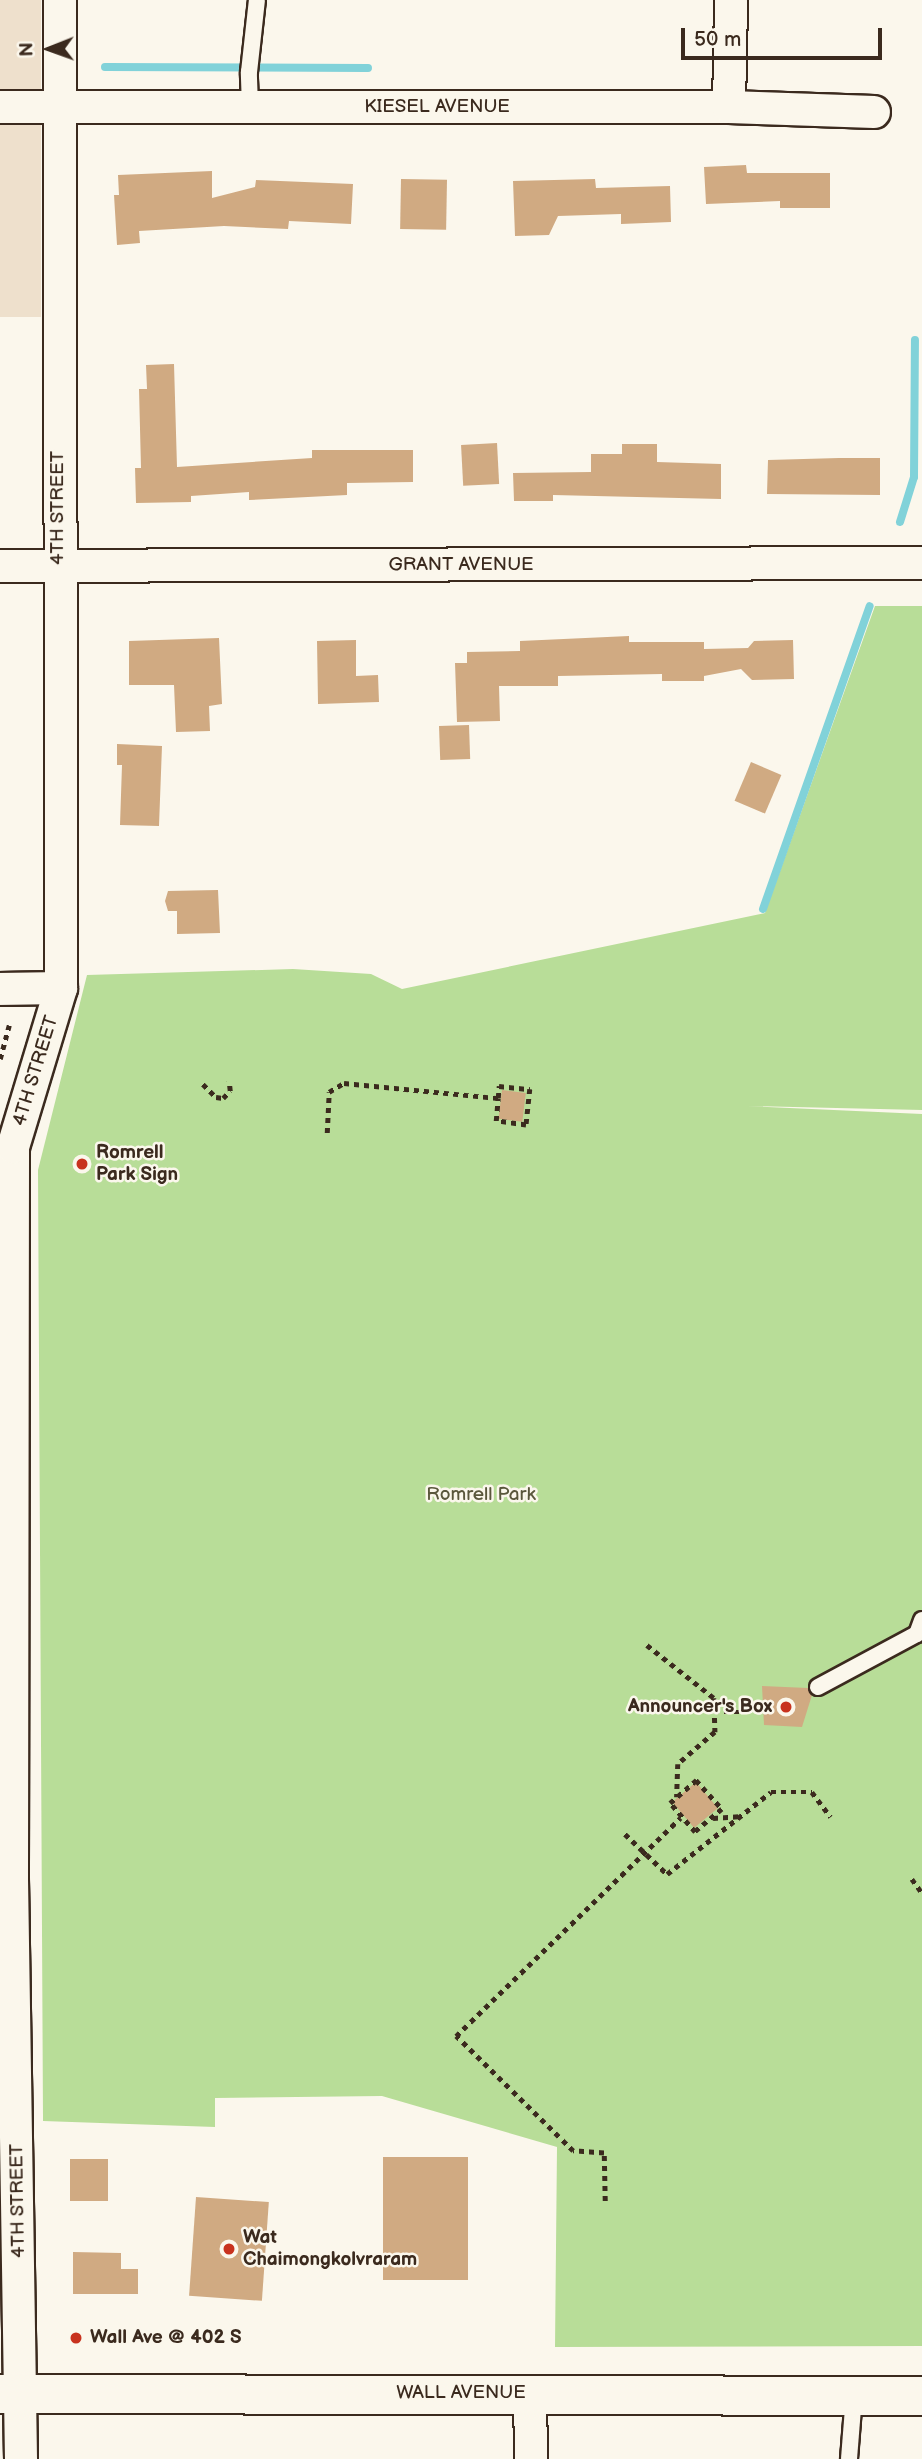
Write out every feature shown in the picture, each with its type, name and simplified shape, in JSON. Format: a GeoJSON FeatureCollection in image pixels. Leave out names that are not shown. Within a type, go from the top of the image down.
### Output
{"type":"FeatureCollection","features":[{"type":"Feature","properties":{"kind":"main road","name":"WALL AVENUE"},"geometry":{"type":"LineString","coordinates":[[10,2394],[530,2393],[922,2396]]}},
{"type":"Feature","properties":{"kind":"street","name":"4TH STREET"},"geometry":{"type":"LineString","coordinates":[[21,2459],[10,2394],[6,1877],[13,1147],[61,988],[58,566],[60,0]]}},
{"type":"Feature","properties":{"kind":"street"},"geometry":{"type":"LineString","coordinates":[[729,107],[731,0]]}},
{"type":"Feature","properties":{"kind":"street","name":"KIESEL AVENUE"},"geometry":{"type":"LineString","coordinates":[[0,107],[729,107],[874,113]]}},
{"type":"Feature","properties":{"kind":"street","name":"GRANT AVENUE"},"geometry":{"type":"LineString","coordinates":[[0,566],[922,563]]}},
{"type":"Feature","properties":{"kind":"street"},"geometry":{"type":"LineString","coordinates":[[0,989],[61,988]]}},
{"type":"Feature","properties":{"kind":"street"},"geometry":{"type":"LineString","coordinates":[[530,2393],[531,2459]]}},
{"type":"Feature","properties":{"kind":"lane"},"geometry":{"type":"LineString","coordinates":[[250,107],[248,72],[257,0]]}},
{"type":"Feature","properties":{"kind":"lane"},"geometry":{"type":"LineString","coordinates":[[818,1687],[917,1634],[922,1620]]}},
{"type":"Feature","properties":{"kind":"lane"},"geometry":{"type":"LineString","coordinates":[[849,2459],[854,2396]]}},
{"type":"Feature","properties":{"kind":"path"},"geometry":{"type":"LineString","coordinates":[[0,1059],[9,1025]]}},
{"type":"Feature","properties":{"kind":"path"},"geometry":{"type":"LineString","coordinates":[[203,1084],[216,1097],[223,1098],[230,1091],[229,1081]]}},
{"type":"Feature","properties":{"kind":"path"},"geometry":{"type":"LineString","coordinates":[[327,1133],[330,1092],[344,1083],[498,1098]]}},
{"type":"Feature","properties":{"kind":"path"},"geometry":{"type":"LineString","coordinates":[[499,1086],[530,1089],[527,1125],[496,1121],[498,1098],[499,1086]]}},
{"type":"Feature","properties":{"kind":"path"},"geometry":{"type":"LineString","coordinates":[[648,1645],[714,1698],[715,1732],[678,1764],[677,1797]]}},
{"type":"Feature","properties":{"kind":"path"},"geometry":{"type":"LineString","coordinates":[[714,1712],[752,1712]]}},
{"type":"Feature","properties":{"kind":"path"},"geometry":{"type":"LineString","coordinates":[[696,1780],[722,1809],[712,1818],[695,1832],[680,1818],[670,1803],[696,1780]]}},
{"type":"Feature","properties":{"kind":"path"},"geometry":{"type":"LineString","coordinates":[[625,1834],[667,1874],[771,1792],[812,1792],[831,1818]]}},
{"type":"Feature","properties":{"kind":"path"},"geometry":{"type":"LineString","coordinates":[[712,1818],[742,1816]]}},
{"type":"Feature","properties":{"kind":"path"},"geometry":{"type":"LineString","coordinates":[[605,2201],[604,2154],[568,2146],[456,2036],[680,1818]]}},
{"type":"Feature","properties":{"kind":"path"},"geometry":{"type":"LineString","coordinates":[[912,1879],[922,1893]]}},
{"type":"Feature","properties":{"kind":"shaded area"},"geometry":{"type":"Polygon","coordinates":[[[0,0],[41,0],[41,317],[0,317],[0,0]]]}},
{"type":"Feature","properties":{"kind":"green space","name":"Romrell Park"},"geometry":{"type":"Polygon","coordinates":[[[875,606],[922,606],[922,1110],[746,1106],[922,1114],[922,2346],[555,2347],[557,2147],[382,2096],[215,2098],[215,2127],[43,2121],[38,1170],[87,975],[293,969],[371,974],[402,989],[765,913],[875,606]]]}},
{"type":"Feature","properties":{"kind":"building"},"geometry":{"type":"Polygon","coordinates":[[[746,165],[747,173],[830,173],[830,208],[780,208],[780,201],[706,204],[704,167],[746,165]]]}},
{"type":"Feature","properties":{"kind":"building"},"geometry":{"type":"Polygon","coordinates":[[[212,171],[212,198],[255,187],[256,180],[353,184],[351,224],[289,221],[288,229],[224,226],[139,231],[140,243],[117,245],[114,195],[119,195],[118,175],[212,171]]]}},
{"type":"Feature","properties":{"kind":"building"},"geometry":{"type":"Polygon","coordinates":[[[401,179],[447,180],[446,230],[400,229],[401,179]]]}},
{"type":"Feature","properties":{"kind":"building"},"geometry":{"type":"Polygon","coordinates":[[[595,179],[596,188],[670,186],[671,222],[621,224],[621,214],[558,216],[549,235],[515,236],[513,181],[595,179]]]}},
{"type":"Feature","properties":{"kind":"building"},"geometry":{"type":"Polygon","coordinates":[[[174,364],[177,467],[312,458],[312,450],[413,450],[413,482],[347,483],[347,495],[249,500],[249,492],[191,496],[191,502],[136,503],[135,468],[141,468],[139,389],[147,389],[146,365],[174,364]]]}},
{"type":"Feature","properties":{"kind":"building"},"geometry":{"type":"Polygon","coordinates":[[[497,443],[499,484],[463,486],[461,445],[497,443]]]}},
{"type":"Feature","properties":{"kind":"building"},"geometry":{"type":"Polygon","coordinates":[[[622,444],[657,444],[657,462],[721,464],[721,499],[553,495],[553,501],[514,501],[513,473],[591,472],[591,454],[622,454],[622,444]]]}},
{"type":"Feature","properties":{"kind":"building"},"geometry":{"type":"Polygon","coordinates":[[[880,458],[880,495],[767,494],[768,460],[880,458]]]}},
{"type":"Feature","properties":{"kind":"building"},"geometry":{"type":"Polygon","coordinates":[[[629,636],[629,642],[704,642],[704,649],[748,648],[754,641],[793,640],[794,679],[752,680],[741,669],[704,676],[704,681],[662,681],[662,674],[558,676],[558,686],[499,686],[500,721],[457,722],[455,663],[467,663],[467,652],[520,651],[520,641],[629,636]]]}},
{"type":"Feature","properties":{"kind":"building"},"geometry":{"type":"Polygon","coordinates":[[[219,638],[222,704],[209,706],[210,731],[176,732],[174,685],[129,685],[129,641],[219,638]]]}},
{"type":"Feature","properties":{"kind":"building"},"geometry":{"type":"Polygon","coordinates":[[[356,640],[356,676],[378,675],[379,702],[318,704],[317,641],[356,640]]]}},
{"type":"Feature","properties":{"kind":"building"},"geometry":{"type":"Polygon","coordinates":[[[469,725],[470,759],[440,760],[439,726],[469,725]]]}},
{"type":"Feature","properties":{"kind":"building"},"geometry":{"type":"Polygon","coordinates":[[[117,744],[162,746],[159,826],[120,825],[122,765],[117,765],[117,744]]]}},
{"type":"Feature","properties":{"kind":"building"},"geometry":{"type":"Polygon","coordinates":[[[751,762],[781,775],[765,814],[735,801],[751,762]]]}},
{"type":"Feature","properties":{"kind":"building"},"geometry":{"type":"Polygon","coordinates":[[[218,890],[220,933],[177,934],[177,911],[168,911],[165,901],[168,891],[218,890]]]}},
{"type":"Feature","properties":{"kind":"building"},"geometry":{"type":"Polygon","coordinates":[[[502,1090],[526,1093],[522,1122],[498,1119],[502,1090]]]}},
{"type":"Feature","properties":{"kind":"building","name":"Announcer's Box"},"geometry":{"type":"Polygon","coordinates":[[[762,1686],[808,1688],[812,1695],[802,1727],[764,1725],[762,1686]]]}},
{"type":"Feature","properties":{"kind":"building"},"geometry":{"type":"Polygon","coordinates":[[[696,1782],[718,1808],[694,1828],[672,1802],[696,1782]]]}},
{"type":"Feature","properties":{"kind":"building"},"geometry":{"type":"Polygon","coordinates":[[[383,2157],[468,2157],[468,2280],[383,2280],[383,2157]]]}},
{"type":"Feature","properties":{"kind":"building"},"geometry":{"type":"Polygon","coordinates":[[[70,2159],[108,2159],[108,2201],[70,2201],[70,2159]]]}},
{"type":"Feature","properties":{"kind":"building","name":"Wat Chaimongkolvraram"},"geometry":{"type":"Polygon","coordinates":[[[196,2197],[269,2202],[262,2301],[189,2296],[196,2197]]]}},
{"type":"Feature","properties":{"kind":"building"},"geometry":{"type":"Polygon","coordinates":[[[73,2252],[121,2253],[121,2269],[138,2269],[138,2294],[73,2294],[73,2252]]]}},
{"type":"Feature","properties":{"kind":"waterway"},"geometry":{"type":"LineString","coordinates":[[105,67],[368,68]]}},
{"type":"Feature","properties":{"kind":"waterway"},"geometry":{"type":"LineString","coordinates":[[900,522],[914,477],[915,340]]}},
{"type":"Feature","properties":{"kind":"waterway"},"geometry":{"type":"LineString","coordinates":[[763,909],[870,606]]}},
{"type":"Feature","properties":{"kind":"place","name":"Romrell Park Sign"},"geometry":{"type":"Point","coordinates":[82,1164]}},
{"type":"Feature","properties":{"kind":"place","name":"Announcer's Box"},"geometry":{"type":"Point","coordinates":[786,1707]}},
{"type":"Feature","properties":{"kind":"place","name":"Wat Chaimongkolvraram"},"geometry":{"type":"Point","coordinates":[229,2249]}},
{"type":"Feature","properties":{"kind":"place","name":"Wall Ave @ 402 S"},"geometry":{"type":"Point","coordinates":[76,2338]}}]}
